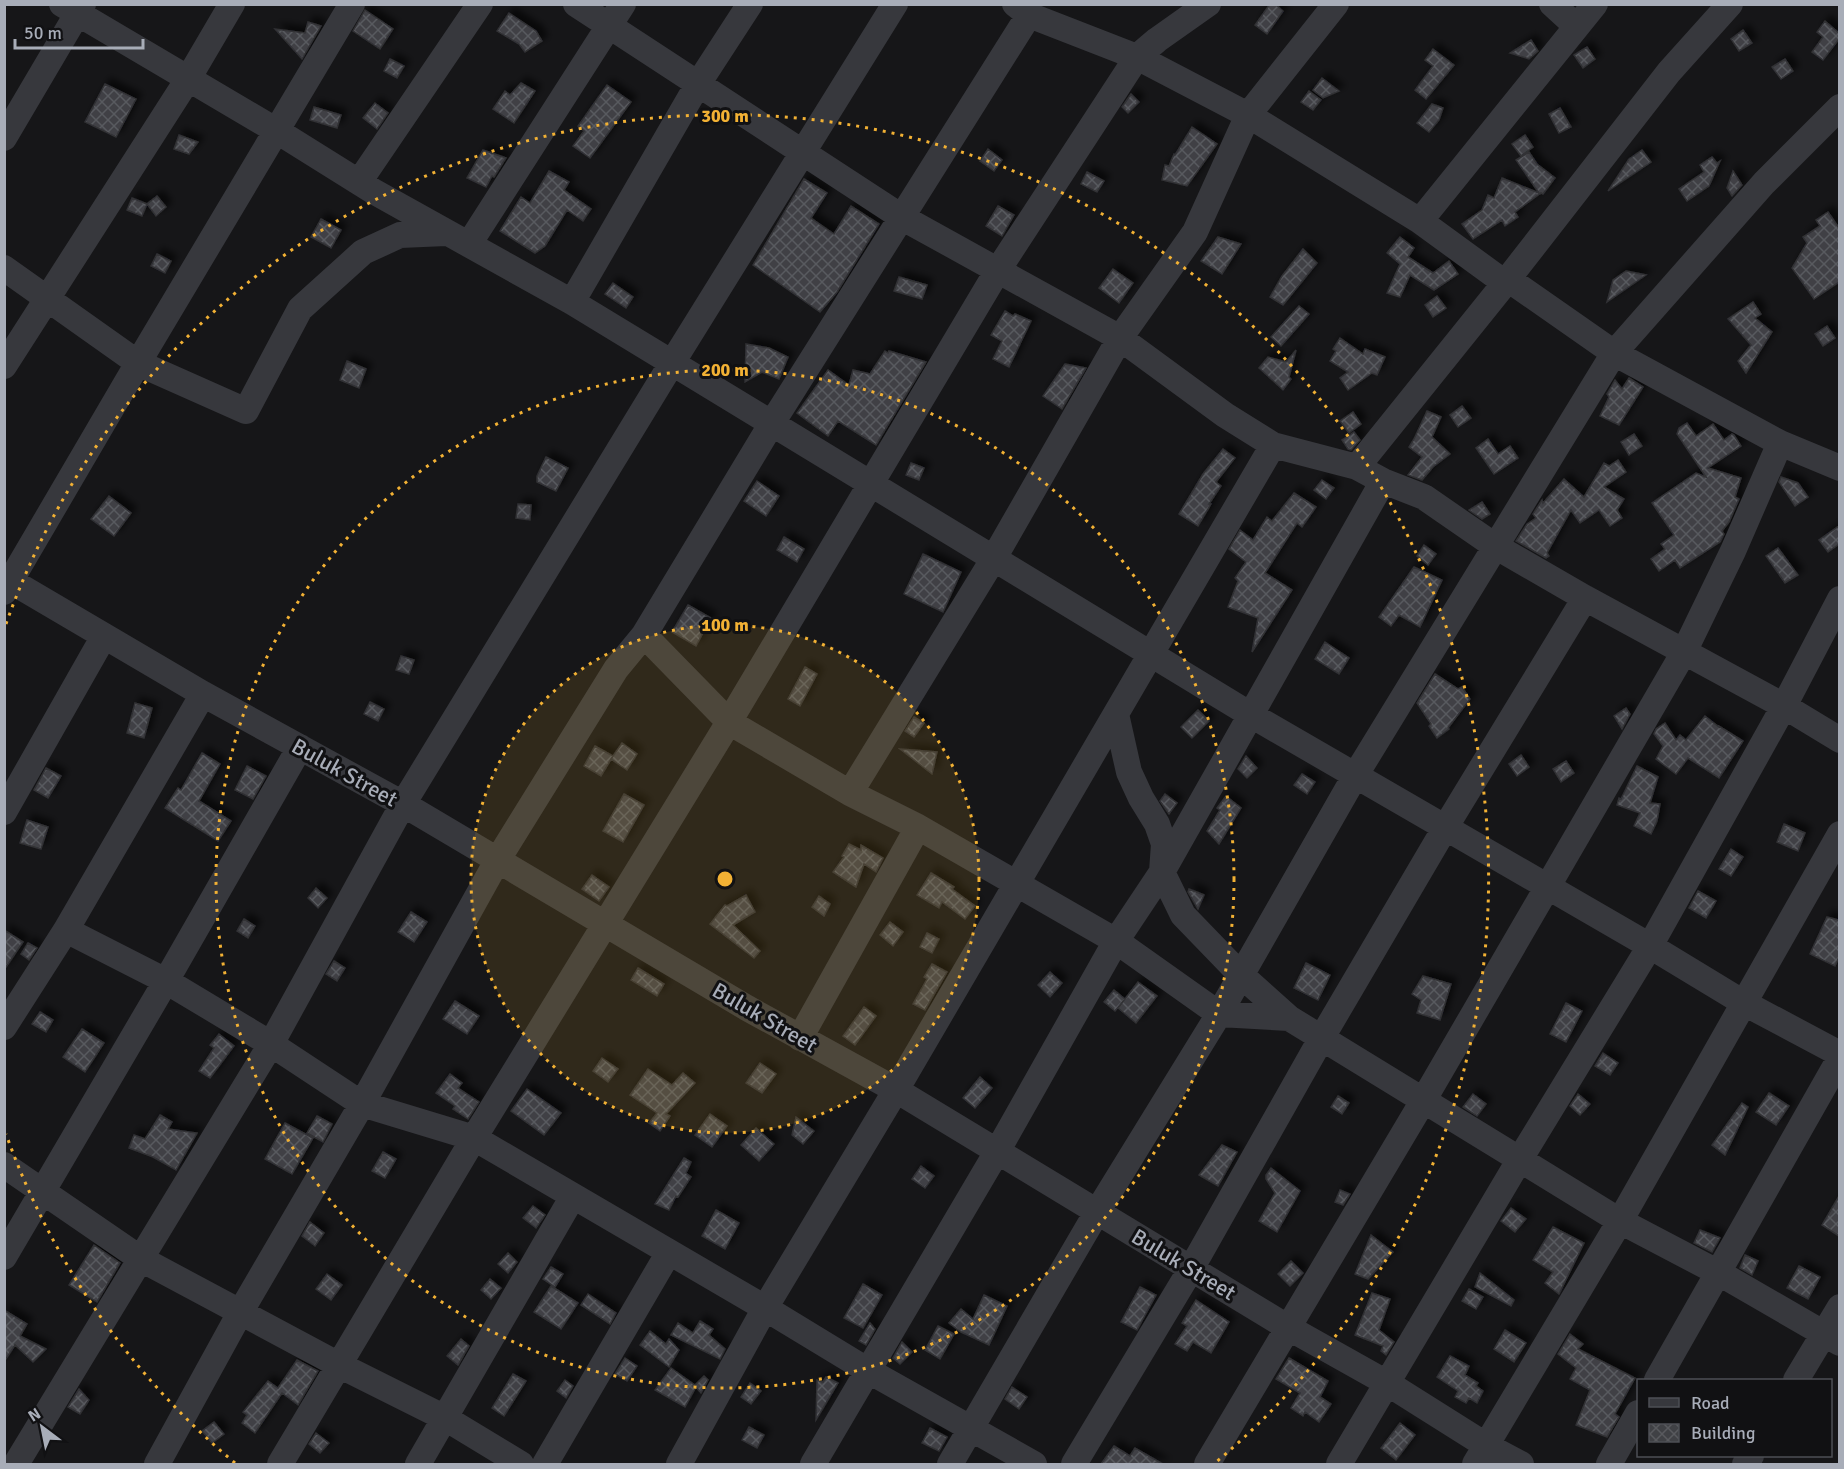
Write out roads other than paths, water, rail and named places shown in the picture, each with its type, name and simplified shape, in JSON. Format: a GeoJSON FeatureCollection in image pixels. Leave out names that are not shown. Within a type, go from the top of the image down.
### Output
{"type":"FeatureCollection","features":[{"type":"Feature","properties":{"kind":"street"},"geometry":{"type":"LineString","coordinates":[[4,366],[188,79],[232,4]]}},
{"type":"Feature","properties":{"kind":"street"},"geometry":{"type":"LineString","coordinates":[[7,583],[352,4]]}},
{"type":"Feature","properties":{"kind":"street"},"geometry":{"type":"LineString","coordinates":[[359,182],[480,4]]}},
{"type":"Feature","properties":{"kind":"street"},"geometry":{"type":"LineString","coordinates":[[576,4],[616,15],[698,84],[802,153],[903,218],[1120,338],[1225,415],[1273,445],[1357,467],[1383,481],[1424,497],[1495,546],[1585,598],[1784,706],[1839,740]]}},
{"type":"Feature","properties":{"kind":"street"},"geometry":{"type":"LineString","coordinates":[[572,302],[698,84],[750,4]]}},
{"type":"Feature","properties":{"kind":"street"},"geometry":{"type":"LineString","coordinates":[[16,1464],[271,1044],[403,804],[672,363],[895,4]]}},
{"type":"Feature","properties":{"kind":"street"},"geometry":{"type":"LineString","coordinates":[[280,1464],[474,1138],[729,722],[998,270],[1137,57],[1156,40],[1208,4]]}},
{"type":"Feature","properties":{"kind":"street"},"geometry":{"type":"LineString","coordinates":[[850,793],[994,558],[1120,338],[1195,232],[1248,115],[1336,4]]}},
{"type":"Feature","properties":{"kind":"street"},"geometry":{"type":"LineString","coordinates":[[1552,4],[1576,26]]}},
{"type":"Feature","properties":{"kind":"street"},"geometry":{"type":"LineString","coordinates":[[1420,221],[1595,4]]}},
{"type":"Feature","properties":{"kind":"street"},"geometry":{"type":"LineString","coordinates":[[1357,467],[1669,72],[1730,4]]}},
{"type":"Feature","properties":{"kind":"street"},"geometry":{"type":"LineString","coordinates":[[4,138],[75,8],[359,182],[572,302],[1251,715],[1650,946],[1744,1003],[1839,1056],[1658,1379]]}},
{"type":"Feature","properties":{"kind":"street"},"geometry":{"type":"LineString","coordinates":[[157,1464],[241,1311],[362,1104],[497,861],[616,669],[644,634],[772,423],[903,218],[1022,10],[1137,57],[1248,115],[1420,221],[1614,353],[1780,443],[1839,468]]}},
{"type":"Feature","properties":{"kind":"street"},"geometry":{"type":"LineString","coordinates":[[469,244],[616,15]]}},
{"type":"Feature","properties":{"kind":"street"},"geometry":{"type":"LineString","coordinates":[[950,1464],[1097,1212],[1219,1014],[1355,776],[1614,353],[1764,183],[1839,106]]}},
{"type":"Feature","properties":{"kind":"street"},"geometry":{"type":"LineString","coordinates":[[4,268],[138,363],[246,411],[300,309],[363,252],[400,235],[446,232]]}},
{"type":"Feature","properties":{"kind":"street"},"geometry":{"type":"LineString","coordinates":[[1207,1464],[1423,1101],[1684,652],[1733,551],[1780,443]]}},
{"type":"Feature","properties":{"kind":"street"},"geometry":{"type":"LineString","coordinates":[[680,1464],[765,1308],[896,1090],[1273,445]]}},
{"type":"Feature","properties":{"kind":"street"},"geometry":{"type":"LineString","coordinates":[[813,1464],[998,1150],[1116,941],[1162,872],[1383,481]]}},
{"type":"Feature","properties":{"kind":"street","name":"Buluk Street"},"geometry":{"type":"LineString","coordinates":[[7,583],[403,804],[800,1038],[896,1090],[998,1150],[1289,1328],[1387,1383],[1481,1455],[1521,1464]]}},
{"type":"Feature","properties":{"kind":"street"},"geometry":{"type":"LineString","coordinates":[[1074,1464],[1191,1269],[1321,1039],[1445,828],[1585,598]]}},
{"type":"Feature","properties":{"kind":"street"},"geometry":{"type":"LineString","coordinates":[[1339,1464],[1520,1159],[1650,946],[1784,706],[1839,599]]}},
{"type":"Feature","properties":{"kind":"street"},"geometry":{"type":"LineString","coordinates":[[644,634],[729,722],[850,793],[918,827],[1116,941],[1219,1014],[1289,1018]]}},
{"type":"Feature","properties":{"kind":"street"},"geometry":{"type":"LineString","coordinates":[[4,812],[104,636]]}},
{"type":"Feature","properties":{"kind":"street"},"geometry":{"type":"LineString","coordinates":[[4,1027],[66,930],[203,694]]}},
{"type":"Feature","properties":{"kind":"street"},"geometry":{"type":"LineString","coordinates":[[1116,714],[1129,772],[1157,824],[1164,844],[1162,872],[1183,915],[1241,975],[1289,1018],[1620,1221],[1719,1273],[1832,1338]]}},
{"type":"Feature","properties":{"kind":"street"},"geometry":{"type":"LineString","coordinates":[[4,1257],[300,747]]}},
{"type":"Feature","properties":{"kind":"street"},"geometry":{"type":"LineString","coordinates":[[800,1038],[918,827]]}},
{"type":"Feature","properties":{"kind":"street"},"geometry":{"type":"LineString","coordinates":[[1481,1455],[1620,1221],[1839,834]]}},
{"type":"Feature","properties":{"kind":"street"},"geometry":{"type":"LineString","coordinates":[[66,930],[166,981],[271,1044],[362,1104],[474,1138],[765,1308],[867,1371],[1034,1464]]}},
{"type":"Feature","properties":{"kind":"street"},"geometry":{"type":"LineString","coordinates":[[4,1166],[141,1259],[339,1365],[445,1418],[521,1464]]}},
{"type":"Feature","properties":{"kind":"street"},"geometry":{"type":"LineString","coordinates":[[418,1464],[573,1196]]}},
{"type":"Feature","properties":{"kind":"street"},"geometry":{"type":"LineString","coordinates":[[545,1464],[669,1252]]}},
{"type":"Feature","properties":{"kind":"street"},"geometry":{"type":"LineString","coordinates":[[1797,1379],[1832,1338],[1839,1307]]}},
{"type":"Feature","properties":{"kind":"street"},"geometry":{"type":"LineString","coordinates":[[1609,1464],[1637,1415]]}},
{"type":"Feature","properties":{"kind":"street"},"geometry":{"type":"LineString","coordinates":[[4,1461],[10,1464]]}}]}
